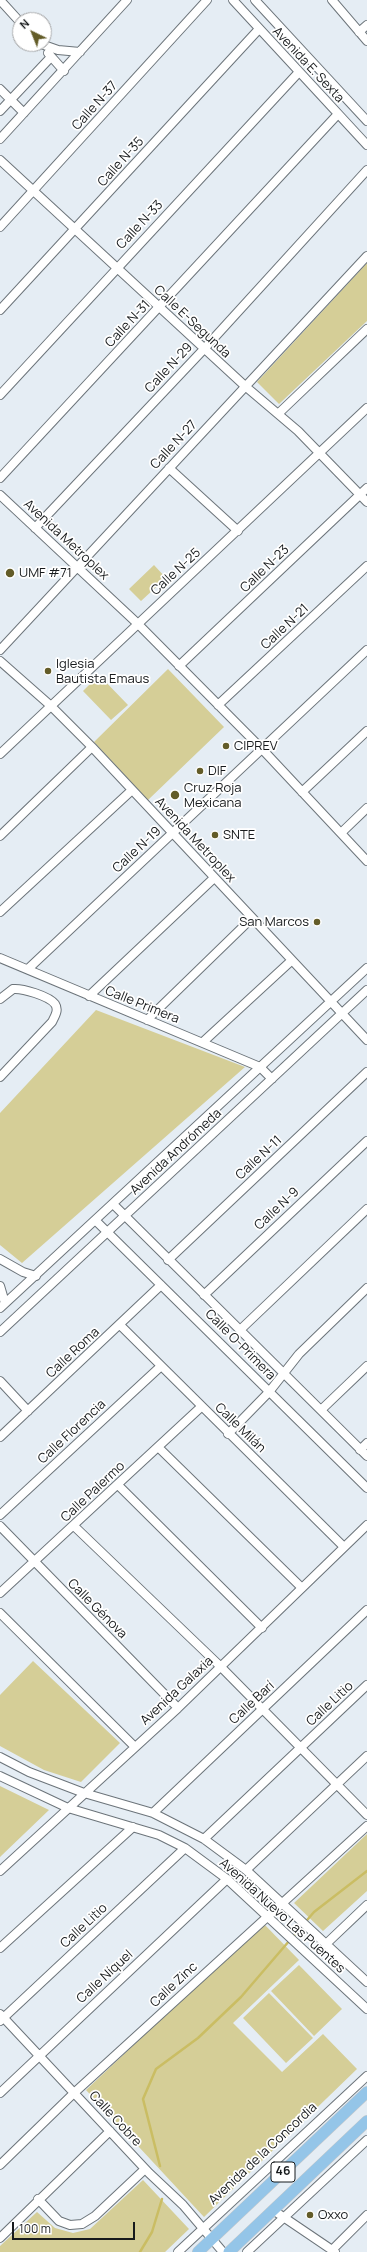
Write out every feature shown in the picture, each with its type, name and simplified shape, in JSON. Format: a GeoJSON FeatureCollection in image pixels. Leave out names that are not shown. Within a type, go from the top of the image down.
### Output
{"type":"FeatureCollection","features":[{"type":"Feature","properties":{"kind":"main road","name":"Avenida de la Concordia"},"geometry":{"type":"LineString","coordinates":[[198,2252],[367,2092]]}},
{"type":"Feature","properties":{"kind":"main road","name":"46"},"geometry":{"type":"LineString","coordinates":[[229,2252],[367,2120]]}},
{"type":"Feature","properties":{"kind":"street"},"geometry":{"type":"LineString","coordinates":[[0,0],[12,13]]}},
{"type":"Feature","properties":{"kind":"street"},"geometry":{"type":"LineString","coordinates":[[0,139],[64,71],[127,0]]}},
{"type":"Feature","properties":{"kind":"street","name":"Calle N-37"},"geometry":{"type":"LineString","coordinates":[[0,227],[34,192],[207,0]]}},
{"type":"Feature","properties":{"kind":"street","name":"Avenida E. Sexta"},"geometry":{"type":"LineString","coordinates":[[233,0],[367,145]]}},
{"type":"Feature","properties":{"kind":"street","name":"Avenida E. Sexta"},"geometry":{"type":"LineString","coordinates":[[256,0],[367,121]]}},
{"type":"Feature","properties":{"kind":"street"},"geometry":{"type":"LineString","coordinates":[[332,0],[367,40]]}},
{"type":"Feature","properties":{"kind":"street"},"geometry":{"type":"LineString","coordinates":[[359,32],[367,25]]}},
{"type":"Feature","properties":{"kind":"street","name":"Calle N-35"},"geometry":{"type":"LineString","coordinates":[[0,310],[76,230],[259,29]]}},
{"type":"Feature","properties":{"kind":"street"},"geometry":{"type":"LineString","coordinates":[[52,48],[80,52]]}},
{"type":"Feature","properties":{"kind":"street"},"geometry":{"type":"LineString","coordinates":[[47,52],[64,71]]}},
{"type":"Feature","properties":{"kind":"street"},"geometry":{"type":"LineString","coordinates":[[0,111],[52,57]]}},
{"type":"Feature","properties":{"kind":"street","name":"Calle N-33"},"geometry":{"type":"LineString","coordinates":[[0,394],[299,72]]}},
{"type":"Feature","properties":{"kind":"street"},"geometry":{"type":"LineString","coordinates":[[0,89],[24,113]]}},
{"type":"Feature","properties":{"kind":"street","name":"Calle N-31"},"geometry":{"type":"LineString","coordinates":[[0,478],[160,308],[338,114]]}},
{"type":"Feature","properties":{"kind":"street","name":"Calle E-Segunda"},"geometry":{"type":"LineString","coordinates":[[0,160],[204,349],[278,413],[319,451],[367,502]]}},
{"type":"Feature","properties":{"kind":"street","name":"Calle N-29"},"geometry":{"type":"LineString","coordinates":[[35,528],[204,349],[367,170]]}},
{"type":"Feature","properties":{"kind":"street","name":"Calle N-27"},"geometry":{"type":"LineString","coordinates":[[0,650],[367,256]]}},
{"type":"Feature","properties":{"kind":"street"},"geometry":{"type":"LineString","coordinates":[[278,413],[367,329]]}},
{"type":"Feature","properties":{"kind":"street","name":"Calle N-25"},"geometry":{"type":"LineString","coordinates":[[0,754],[238,531],[319,451],[367,408]]}},
{"type":"Feature","properties":{"kind":"street"},"geometry":{"type":"LineString","coordinates":[[169,468],[238,531]]}},
{"type":"Feature","properties":{"kind":"street","name":"Calle N-23"},"geometry":{"type":"LineString","coordinates":[[179,666],[367,488]]}},
{"type":"Feature","properties":{"kind":"street","name":"Avenida Metroplex"},"geometry":{"type":"LineString","coordinates":[[0,495],[138,624],[262,749],[367,861]]}},
{"type":"Feature","properties":{"kind":"street","name":"Calle N-21"},"geometry":{"type":"LineString","coordinates":[[218,705],[367,566]]}},
{"type":"Feature","properties":{"kind":"street","name":"Calle N-19"},"geometry":{"type":"LineString","coordinates":[[28,970],[367,650]]}},
{"type":"Feature","properties":{"kind":"street","name":"Avenida Metroplex"},"geometry":{"type":"LineString","coordinates":[[0,661],[51,706],[92,747],[291,961],[367,1040]]}},
{"type":"Feature","properties":{"kind":"street"},"geometry":{"type":"LineString","coordinates":[[302,792],[367,732]]}},
{"type":"Feature","properties":{"kind":"street"},"geometry":{"type":"LineString","coordinates":[[0,836],[92,747]]}},
{"type":"Feature","properties":{"kind":"street"},"geometry":{"type":"LineString","coordinates":[[0,912],[132,790]]}},
{"type":"Feature","properties":{"kind":"street"},"geometry":{"type":"LineString","coordinates":[[341,833],[367,808]]}},
{"type":"Feature","properties":{"kind":"street"},"geometry":{"type":"LineString","coordinates":[[89,996],[214,878]]}},
{"type":"Feature","properties":{"kind":"street"},"geometry":{"type":"LineString","coordinates":[[147,1020],[252,918]]}},
{"type":"Feature","properties":{"kind":"street","name":"Calle Primera"},"geometry":{"type":"LineString","coordinates":[[0,958],[260,1067],[272,1079]]}},
{"type":"Feature","properties":{"kind":"street"},"geometry":{"type":"LineString","coordinates":[[202,1042],[291,961]]}},
{"type":"Feature","properties":{"kind":"street","name":"Avenida Andrómeda"},"geometry":{"type":"LineString","coordinates":[[2,1305],[36,1276],[367,968]]}},
{"type":"Feature","properties":{"kind":"street"},"geometry":{"type":"LineString","coordinates":[[0,999],[7,992],[20,988],[51,1000],[56,1008],[56,1014],[52,1022],[0,1077]]}},
{"type":"Feature","properties":{"kind":"street","name":"Avenida Andrómeda"},"geometry":{"type":"LineString","coordinates":[[0,1332],[367,990]]}},
{"type":"Feature","properties":{"kind":"street","name":"Calle N-11"},"geometry":{"type":"LineString","coordinates":[[168,1260],[367,1072]]}},
{"type":"Feature","properties":{"kind":"street","name":"Calle N-9"},"geometry":{"type":"LineString","coordinates":[[204,1295],[367,1141]]}},
{"type":"Feature","properties":{"kind":"street","name":"Calle O-Primera"},"geometry":{"type":"LineString","coordinates":[[113,1204],[367,1456]]}},
{"type":"Feature","properties":{"kind":"street"},"geometry":{"type":"LineString","coordinates":[[240,1330],[367,1209]]}},
{"type":"Feature","properties":{"kind":"street","name":"Calle O-Primera"},"geometry":{"type":"LineString","coordinates":[[95,1220],[108,1231],[367,1488]]}},
{"type":"Feature","properties":{"kind":"street"},"geometry":{"type":"LineString","coordinates":[[0,1259],[23,1272],[36,1276]]}},
{"type":"Feature","properties":{"kind":"street","name":"Calle Roma"},"geometry":{"type":"LineString","coordinates":[[0,1437],[161,1285]]}},
{"type":"Feature","properties":{"kind":"street"},"geometry":{"type":"LineString","coordinates":[[0,1286],[2,1305]]}},
{"type":"Feature","properties":{"kind":"street"},"geometry":{"type":"LineString","coordinates":[[228,1434],[270,1392],[306,1347],[367,1288]]}},
{"type":"Feature","properties":{"kind":"street","name":"Calle Milán"},"geometry":{"type":"LineString","coordinates":[[120,1325],[160,1367],[344,1547]]}},
{"type":"Feature","properties":{"kind":"street"},"geometry":{"type":"LineString","coordinates":[[321,1410],[367,1366]]}},
{"type":"Feature","properties":{"kind":"street","name":"Calle Florencia"},"geometry":{"type":"LineString","coordinates":[[0,1515],[160,1367]]}},
{"type":"Feature","properties":{"kind":"street"},"geometry":{"type":"LineString","coordinates":[[0,1381],[28,1411]]}},
{"type":"Feature","properties":{"kind":"street","name":"Calle Palermo"},"geometry":{"type":"LineString","coordinates":[[0,1594],[201,1407]]}},
{"type":"Feature","properties":{"kind":"street"},"geometry":{"type":"LineString","coordinates":[[360,1450],[367,1444]]}},
{"type":"Feature","properties":{"kind":"street"},"geometry":{"type":"LineString","coordinates":[[158,1447],[302,1588]]}},
{"type":"Feature","properties":{"kind":"street"},"geometry":{"type":"LineString","coordinates":[[118,1485],[262,1628]]}},
{"type":"Feature","properties":{"kind":"street","name":"Avenida Galaxia"},"geometry":{"type":"LineString","coordinates":[[0,1871],[178,1708],[367,1525]]}},
{"type":"Feature","properties":{"kind":"street","name":"Calle Génova"},"geometry":{"type":"LineString","coordinates":[[0,1526],[33,1562],[178,1708]]}},
{"type":"Feature","properties":{"kind":"street"},"geometry":{"type":"LineString","coordinates":[[74,1526],[221,1667],[367,1815]]}},
{"type":"Feature","properties":{"kind":"street","name":"Calle Barí"},"geometry":{"type":"LineString","coordinates":[[153,1813],[367,1610]]}},
{"type":"Feature","properties":{"kind":"street"},"geometry":{"type":"LineString","coordinates":[[0,1613],[135,1747]]}},
{"type":"Feature","properties":{"kind":"street","name":"Calle Litio"},"geometry":{"type":"LineString","coordinates":[[204,1839],[367,1685]]}},
{"type":"Feature","properties":{"kind":"street"},"geometry":{"type":"LineString","coordinates":[[246,1870],[367,1756]]}},
{"type":"Feature","properties":{"kind":"street","name":"Avenida Nuevo Las Puentes"},"geometry":{"type":"LineString","coordinates":[[0,1757],[30,1772],[84,1794],[153,1813],[204,1839],[246,1870],[367,1982]]}},
{"type":"Feature","properties":{"kind":"street","name":"Avenida Nuevo Las Puentes"},"geometry":{"type":"LineString","coordinates":[[0,1776],[68,1808],[158,1835],[184,1848],[227,1879],[367,2009]]}},
{"type":"Feature","properties":{"kind":"street","name":"Calle Zinc"},"geometry":{"type":"LineString","coordinates":[[0,2165],[74,2094],[266,1916],[367,1826]]}},
{"type":"Feature","properties":{"kind":"street"},"geometry":{"type":"LineString","coordinates":[[0,1948],[133,1827]]}},
{"type":"Feature","properties":{"kind":"street","name":"Calle Litio"},"geometry":{"type":"LineString","coordinates":[[1,2018],[184,1848]]}},
{"type":"Feature","properties":{"kind":"street","name":"Calle Níquel"},"geometry":{"type":"LineString","coordinates":[[0,2093],[227,1879]]}},
{"type":"Feature","properties":{"kind":"street"},"geometry":{"type":"LineString","coordinates":[[326,1944],[367,1905]]}},
{"type":"Feature","properties":{"kind":"street","name":"Calle Cobre"},"geometry":{"type":"LineString","coordinates":[[1,2018],[145,2168],[204,2227],[223,2252]]}},
{"type":"Feature","properties":{"kind":"street","name":"Avenida de la Concordia"},"geometry":{"type":"LineString","coordinates":[[178,2252],[367,2076]]}},
{"type":"Feature","properties":{"kind":"street"},"geometry":{"type":"LineString","coordinates":[[0,2238],[38,2199],[110,2131]]}},
{"type":"Feature","properties":{"kind":"street"},"geometry":{"type":"LineString","coordinates":[[247,2252],[367,2140]]}},
{"type":"Feature","properties":{"kind":"street"},"geometry":{"type":"LineString","coordinates":[[38,2199],[59,2221],[70,2225],[82,2224],[95,2216],[145,2168]]}},
{"type":"Feature","properties":{"kind":"street"},"geometry":{"type":"LineString","coordinates":[[273,2210],[334,2251],[367,2215]]}},
{"type":"Feature","properties":{"kind":"shaded area"},"geometry":{"type":"Polygon","coordinates":[[[367,263],[367,321],[279,404],[257,382],[367,263]]]}},
{"type":"Feature","properties":{"kind":"shaded area"},"geometry":{"type":"Polygon","coordinates":[[[154,565],[166,578],[141,601],[129,589],[154,565]]]}},
{"type":"Feature","properties":{"kind":"shaded area"},"geometry":{"type":"Polygon","coordinates":[[[168,669],[224,727],[148,800],[94,742],[168,669]]]}},
{"type":"Feature","properties":{"kind":"shaded area"},"geometry":{"type":"Polygon","coordinates":[[[99,675],[128,705],[111,720],[83,691],[99,675]]]}},
{"type":"Feature","properties":{"kind":"shaded area"},"geometry":{"type":"Polygon","coordinates":[[[96,1010],[245,1067],[22,1263],[0,1245],[0,1113],[96,1010]]]}},
{"type":"Feature","properties":{"kind":"shaded area"},"geometry":{"type":"Polygon","coordinates":[[[33,1661],[120,1743],[81,1782],[44,1770],[0,1746],[0,1695],[33,1661]]]}},
{"type":"Feature","properties":{"kind":"shaded area"},"geometry":{"type":"Polygon","coordinates":[[[0,1786],[49,1810],[0,1857],[0,1786]]]}},
{"type":"Feature","properties":{"kind":"shaded area"},"geometry":{"type":"Polygon","coordinates":[[[367,1834],[367,1891],[323,1931],[294,1903],[367,1834]]]}},
{"type":"Feature","properties":{"kind":"shaded area"},"geometry":{"type":"Polygon","coordinates":[[[263,1923],[299,1960],[233,2023],[282,2072],[323,2034],[357,2069],[204,2217],[86,2090],[263,1923]]]}},
{"type":"Feature","properties":{"kind":"shaded area"},"geometry":{"type":"Polygon","coordinates":[[[299,1965],[342,2009],[314,2036],[271,1991],[299,1965]]]}},
{"type":"Feature","properties":{"kind":"shaded area"},"geometry":{"type":"Polygon","coordinates":[[[269,1993],[313,2038],[286,2063],[243,2018],[269,1993]]]}},
{"type":"Feature","properties":{"kind":"shaded area"},"geometry":{"type":"Polygon","coordinates":[[[143,2180],[189,2229],[165,2252],[0,2252],[0,2246],[37,2212],[55,2228],[73,2233],[90,2229],[143,2180]]]}},
{"type":"Feature","properties":{"kind":"waterway"},"geometry":{"type":"LineString","coordinates":[[160,2166],[143,2099],[156,2069],[198,2038],[241,1997],[314,1912],[367,1871]]}},
{"type":"Feature","properties":{"kind":"waterway"},"geometry":{"type":"LineString","coordinates":[[140,2252],[152,2232],[162,2199]]}},
{"type":"Feature","properties":{"kind":"place","name":"UMF #71"},"geometry":{"type":"Point","coordinates":[10,573]}},
{"type":"Feature","properties":{"kind":"place","name":"Iglesia Bautista Emaus"},"geometry":{"type":"Point","coordinates":[48,671]}},
{"type":"Feature","properties":{"kind":"place","name":"CIPREV"},"geometry":{"type":"Point","coordinates":[226,746]}},
{"type":"Feature","properties":{"kind":"place","name":"DIF"},"geometry":{"type":"Point","coordinates":[200,771]}},
{"type":"Feature","properties":{"kind":"place","name":"Cruz Roja Mexicana"},"geometry":{"type":"Point","coordinates":[175,795]}},
{"type":"Feature","properties":{"kind":"place","name":"SNTE"},"geometry":{"type":"Point","coordinates":[215,835]}},
{"type":"Feature","properties":{"kind":"place","name":"San Marcos"},"geometry":{"type":"Point","coordinates":[317,922]}},
{"type":"Feature","properties":{"kind":"place","name":"Oxxo"},"geometry":{"type":"Point","coordinates":[310,2215]}}]}
